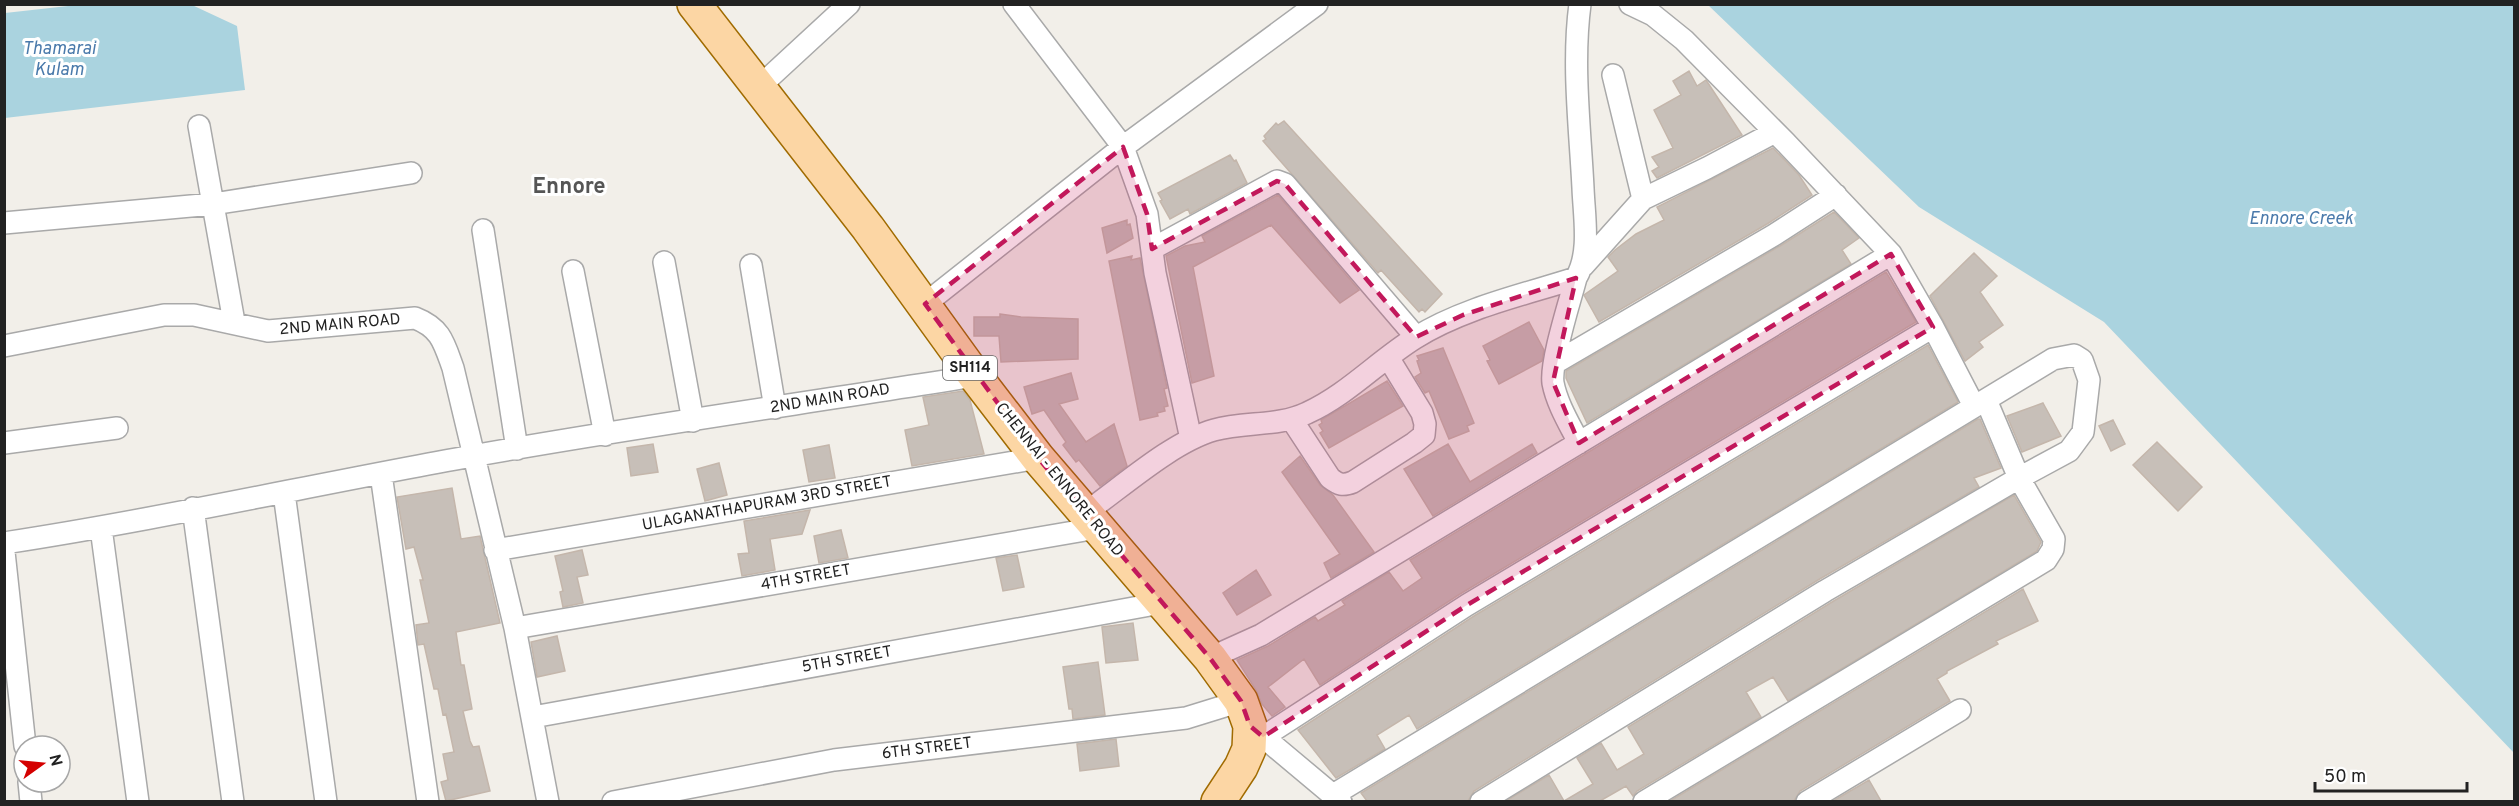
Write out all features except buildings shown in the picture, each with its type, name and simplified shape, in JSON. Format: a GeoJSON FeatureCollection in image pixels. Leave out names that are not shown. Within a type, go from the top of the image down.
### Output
{"type":"FeatureCollection","features":[{"type":"Feature","properties":{"kind":"main road","name":"CHENNAI - ENNORE ROAD"},"geometry":{"type":"LineString","coordinates":[[694,4],[925,304],[975,376],[1038,458],[1210,658],[1251,722]]}},
{"type":"Feature","properties":{"kind":"main road"},"geometry":{"type":"LineString","coordinates":[[1214,801],[1249,749],[1251,722]]}},
{"type":"Feature","properties":{"kind":"street"},"geometry":{"type":"LineString","coordinates":[[759,87],[849,4]]}},
{"type":"Feature","properties":{"kind":"street"},"geometry":{"type":"LineString","coordinates":[[1014,4],[1123,147],[1142,198],[1155,273],[1191,439]]}},
{"type":"Feature","properties":{"kind":"street"},"geometry":{"type":"LineString","coordinates":[[925,304],[1123,147],[1317,4]]}},
{"type":"Feature","properties":{"kind":"street"},"geometry":{"type":"LineString","coordinates":[[1580,4],[1577,50],[1584,226],[1580,272],[1555,363],[1553,382],[1580,444]]}},
{"type":"Feature","properties":{"kind":"street"},"geometry":{"type":"LineString","coordinates":[[1630,4],[1653,15],[1684,40],[1891,254],[1980,403],[2054,539],[2053,549],[2046,560],[1644,801]]}},
{"type":"Feature","properties":{"kind":"street"},"geometry":{"type":"LineString","coordinates":[[1613,75],[1643,199]]}},
{"type":"Feature","properties":{"kind":"street"},"geometry":{"type":"LineString","coordinates":[[199,126],[234,322]]}},
{"type":"Feature","properties":{"kind":"street"},"geometry":{"type":"LineString","coordinates":[[1091,520],[1191,439],[1215,429],[1292,420],[1321,406],[1389,359],[1416,337],[1463,315],[1580,272],[1643,199],[1775,132]]}},
{"type":"Feature","properties":{"kind":"street"},"geometry":{"type":"LineString","coordinates":[[4,223],[213,204],[411,172]]}},
{"type":"Feature","properties":{"kind":"street"},"geometry":{"type":"LineString","coordinates":[[1152,249],[1277,181],[1285,184],[1416,337]]}},
{"type":"Feature","properties":{"kind":"street"},"geometry":{"type":"LineString","coordinates":[[1555,363],[1774,235],[1836,195]]}},
{"type":"Feature","properties":{"kind":"street"},"geometry":{"type":"LineString","coordinates":[[483,230],[517,449]]}},
{"type":"Feature","properties":{"kind":"street"},"geometry":{"type":"LineString","coordinates":[[1210,658],[1261,635],[1891,254]]}},
{"type":"Feature","properties":{"kind":"street"},"geometry":{"type":"LineString","coordinates":[[664,262],[693,421]]}},
{"type":"Feature","properties":{"kind":"street"},"geometry":{"type":"LineString","coordinates":[[751,265],[775,408]]}},
{"type":"Feature","properties":{"kind":"street"},"geometry":{"type":"LineString","coordinates":[[573,271],[604,435]]}},
{"type":"Feature","properties":{"kind":"street","name":"2ND MAIN ROAD"},"geometry":{"type":"LineString","coordinates":[[4,346],[164,315],[194,315],[268,331],[415,318],[430,324],[443,342],[453,368],[472,456]]}},
{"type":"Feature","properties":{"kind":"street","name":"6TH STREET"},"geometry":{"type":"LineString","coordinates":[[614,801],[834,760],[1186,718],[1251,722],[1467,605],[1933,327]]}},
{"type":"Feature","properties":{"kind":"street"},"geometry":{"type":"LineString","coordinates":[[1251,722],[1337,798],[2053,359],[2074,355],[2082,360],[2089,380],[2083,432],[2069,450],[1825,591],[1481,801]]}},
{"type":"Feature","properties":{"kind":"street"},"geometry":{"type":"LineString","coordinates":[[1292,420],[1330,478],[1337,484],[1344,485],[1353,482],[1424,435],[1425,424],[1422,413],[1389,359]]}},
{"type":"Feature","properties":{"kind":"street","name":"2ND MAIN ROAD"},"geometry":{"type":"LineString","coordinates":[[4,543],[101,528],[193,508],[284,493],[472,456],[975,376]]}},
{"type":"Feature","properties":{"kind":"street"},"geometry":{"type":"LineString","coordinates":[[4,443],[117,428]]}},
{"type":"Feature","properties":{"kind":"street"},"geometry":{"type":"LineString","coordinates":[[472,456],[515,628],[534,717],[548,801]]}},
{"type":"Feature","properties":{"kind":"street","name":"ULAGANATHAPURAM 3RD STREET"},"geometry":{"type":"LineString","coordinates":[[495,550],[1038,458]]}},
{"type":"Feature","properties":{"kind":"street"},"geometry":{"type":"LineString","coordinates":[[381,474],[428,801]]}},
{"type":"Feature","properties":{"kind":"street"},"geometry":{"type":"LineString","coordinates":[[284,493],[326,801]]}},
{"type":"Feature","properties":{"kind":"street"},"geometry":{"type":"LineString","coordinates":[[193,508],[233,801]]}},
{"type":"Feature","properties":{"kind":"street","name":"4TH STREET"},"geometry":{"type":"LineString","coordinates":[[515,628],[1091,520]]}},
{"type":"Feature","properties":{"kind":"street"},"geometry":{"type":"LineString","coordinates":[[101,528],[138,801]]}},
{"type":"Feature","properties":{"kind":"street"},"geometry":{"type":"LineString","coordinates":[[4,552],[24,734]]}},
{"type":"Feature","properties":{"kind":"street","name":"5TH STREET"},"geometry":{"type":"LineString","coordinates":[[534,717],[1161,603]]}},
{"type":"Feature","properties":{"kind":"street"},"geometry":{"type":"LineString","coordinates":[[1807,801],[1960,710]]}},
{"type":"Feature","properties":{"kind":"highlighted area"},"geometry":{"type":"Polygon","coordinates":[[[1123,147],[1147,214],[1152,249],[1277,181],[1285,184],[1416,337],[1463,315],[1576,278],[1553,382],[1579,443],[1891,254],[1933,327],[1467,605],[1263,737],[1250,726],[1241,701],[1210,658],[1038,458],[925,304],[1123,147]]]}},
{"type":"Feature","properties":{"kind":"water","name":"Thamarai Kulam"},"geometry":{"type":"Polygon","coordinates":[[[86,4],[192,5],[237,26],[245,90],[5,118],[5,13],[86,4]]]}},
{"type":"Feature","properties":{"kind":"water","name":"Ennore Creek"},"geometry":{"type":"Polygon","coordinates":[[[1708,5],[2514,5],[2514,753],[2104,322],[1919,207],[1708,5]]]}},
{"type":"Feature","properties":{"kind":"district","name":"Ennore"},"geometry":{"type":"Point","coordinates":[569,187]}}]}
